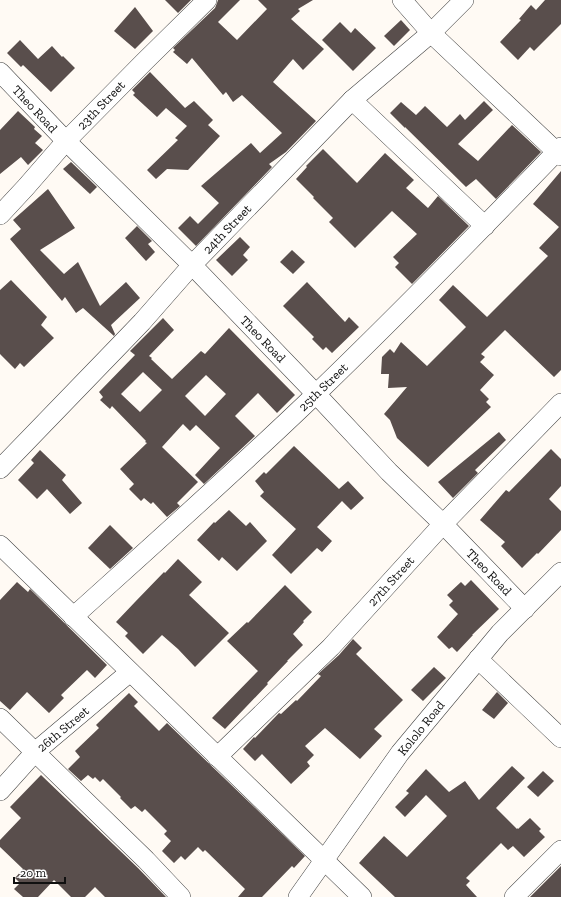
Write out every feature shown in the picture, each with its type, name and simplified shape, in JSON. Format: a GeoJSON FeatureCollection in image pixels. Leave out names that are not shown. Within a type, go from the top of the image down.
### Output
{"type":"FeatureCollection","features":[{"type":"Feature","properties":{"kind":"street","name":"23th Street"},"geometry":{"type":"LineString","coordinates":[[0,215],[66,141],[207,0]]}},
{"type":"Feature","properties":{"kind":"street"},"geometry":{"type":"LineString","coordinates":[[402,0],[431,32],[559,151]]}},
{"type":"Feature","properties":{"kind":"street","name":"24th Street"},"geometry":{"type":"LineString","coordinates":[[0,468],[116,349],[192,265],[352,100],[431,32],[464,0]]}},
{"type":"Feature","properties":{"kind":"street","name":"Theo Road"},"geometry":{"type":"LineString","coordinates":[[0,72],[66,141],[192,265],[389,472],[443,524],[524,609]]}},
{"type":"Feature","properties":{"kind":"street"},"geometry":{"type":"LineString","coordinates":[[352,100],[484,226]]}},
{"type":"Feature","properties":{"kind":"street","name":"25th Street"},"geometry":{"type":"LineString","coordinates":[[73,616],[194,508],[316,394],[559,151]]}},
{"type":"Feature","properties":{"kind":"street","name":"27th Street"},"geometry":{"type":"LineString","coordinates":[[217,757],[331,647],[443,524],[561,402]]}},
{"type":"Feature","properties":{"kind":"street"},"geometry":{"type":"LineString","coordinates":[[0,545],[362,897]]}},
{"type":"Feature","properties":{"kind":"street","name":"Kololo Road"},"geometry":{"type":"LineString","coordinates":[[298,897],[325,861],[400,753],[500,633],[561,572]]}},
{"type":"Feature","properties":{"kind":"street"},"geometry":{"type":"LineString","coordinates":[[478,659],[561,738]]}},
{"type":"Feature","properties":{"kind":"street","name":"26th Street"},"geometry":{"type":"LineString","coordinates":[[0,791],[35,752],[130,672]]}},
{"type":"Feature","properties":{"kind":"street"},"geometry":{"type":"LineString","coordinates":[[0,718],[146,860],[181,897]]}},
{"type":"Feature","properties":{"kind":"street"},"geometry":{"type":"LineString","coordinates":[[514,897],[561,850]]}},
{"type":"Feature","properties":{"kind":"building"},"geometry":{"type":"Polygon","coordinates":[[[165,0],[191,0],[178,13],[165,0]]]}},
{"type":"Feature","properties":{"kind":"building"},"geometry":{"type":"Polygon","coordinates":[[[218,0],[240,0],[218,22],[237,40],[267,9],[258,0],[313,0],[298,9],[300,11],[291,19],[324,49],[303,70],[293,59],[273,82],[316,121],[286,152],[269,164],[272,167],[196,246],[178,228],[190,216],[198,224],[219,203],[201,186],[251,143],[260,153],[282,133],[242,95],[233,102],[226,92],[223,95],[192,58],[187,64],[173,52],[175,50],[173,48],[215,8],[218,0]]]}},
{"type":"Feature","properties":{"kind":"building"},"geometry":{"type":"Polygon","coordinates":[[[545,0],[561,0],[561,24],[534,51],[530,47],[518,60],[500,42],[521,20],[519,19],[531,5],[536,10],[545,0]]]}},
{"type":"Feature","properties":{"kind":"building"},"geometry":{"type":"Polygon","coordinates":[[[135,7],[153,31],[135,49],[114,31],[135,7]]]}},
{"type":"Feature","properties":{"kind":"building"},"geometry":{"type":"Polygon","coordinates":[[[401,20],[410,30],[394,46],[384,36],[401,20]]]}},
{"type":"Feature","properties":{"kind":"building"},"geometry":{"type":"Polygon","coordinates":[[[340,22],[351,33],[355,28],[376,48],[353,71],[322,40],[340,22]]]}},
{"type":"Feature","properties":{"kind":"building"},"geometry":{"type":"Polygon","coordinates":[[[20,40],[38,59],[52,46],[75,68],[51,92],[23,65],[21,67],[7,53],[20,40]]]}},
{"type":"Feature","properties":{"kind":"building"},"geometry":{"type":"Polygon","coordinates":[[[150,72],[185,108],[194,101],[213,120],[208,125],[220,136],[188,170],[167,169],[156,179],[147,170],[178,140],[175,138],[187,126],[166,108],[157,117],[133,95],[135,93],[132,90],[150,72]]]}},
{"type":"Feature","properties":{"kind":"building"},"geometry":{"type":"Polygon","coordinates":[[[484,101],[493,110],[458,144],[478,161],[512,125],[541,152],[496,199],[476,179],[466,187],[390,113],[401,102],[416,115],[425,106],[447,127],[460,114],[465,120],[484,101]]]}},
{"type":"Feature","properties":{"kind":"building"},"geometry":{"type":"Polygon","coordinates":[[[18,111],[42,136],[35,143],[43,150],[28,165],[21,157],[0,174],[0,130],[18,111]]]}},
{"type":"Feature","properties":{"kind":"building"},"geometry":{"type":"Polygon","coordinates":[[[323,149],[357,183],[385,153],[414,180],[406,188],[428,208],[438,196],[469,226],[412,284],[395,267],[399,263],[393,257],[417,234],[392,211],[355,248],[329,222],[333,218],[296,179],[307,167],[306,166],[323,149]]]}},
{"type":"Feature","properties":{"kind":"building"},"geometry":{"type":"Polygon","coordinates":[[[71,162],[97,187],[90,194],[63,169],[71,162]]]}},
{"type":"Feature","properties":{"kind":"building"},"geometry":{"type":"Polygon","coordinates":[[[561,171],[561,370],[554,377],[505,330],[481,354],[485,357],[480,362],[494,375],[480,390],[489,399],[486,402],[491,407],[428,467],[397,438],[390,420],[384,414],[407,387],[388,388],[389,374],[381,374],[382,357],[390,349],[394,353],[401,342],[427,366],[466,327],[439,300],[453,285],[487,317],[548,256],[539,248],[559,227],[533,204],[561,171]]]}},
{"type":"Feature","properties":{"kind":"building"},"geometry":{"type":"Polygon","coordinates":[[[48,189],[75,228],[40,250],[64,274],[78,262],[100,306],[126,282],[140,298],[111,325],[115,334],[114,336],[83,308],[76,313],[65,297],[62,301],[10,239],[21,229],[13,220],[48,189]]]}},
{"type":"Feature","properties":{"kind":"building"},"geometry":{"type":"Polygon","coordinates":[[[137,226],[152,241],[148,244],[155,252],[146,261],[125,238],[137,226]]]}},
{"type":"Feature","properties":{"kind":"building"},"geometry":{"type":"Polygon","coordinates":[[[240,237],[250,247],[243,255],[248,260],[232,276],[216,260],[240,237]]]}},
{"type":"Feature","properties":{"kind":"building"},"geometry":{"type":"Polygon","coordinates":[[[292,250],[305,262],[293,274],[280,262],[292,250]]]}},
{"type":"Feature","properties":{"kind":"building"},"geometry":{"type":"Polygon","coordinates":[[[11,280],[47,317],[41,325],[54,338],[24,367],[20,363],[15,369],[0,354],[0,290],[11,280]]]}},
{"type":"Feature","properties":{"kind":"building"},"geometry":{"type":"Polygon","coordinates":[[[307,282],[345,322],[349,317],[359,327],[332,353],[326,347],[323,350],[312,339],[314,337],[283,306],[307,282]]]}},
{"type":"Feature","properties":{"kind":"building"},"geometry":{"type":"Polygon","coordinates":[[[163,318],[174,330],[149,356],[172,379],[201,351],[205,354],[229,328],[295,395],[277,413],[258,393],[235,416],[255,436],[204,484],[195,475],[220,448],[196,425],[190,431],[183,424],[162,447],[198,482],[177,503],[180,506],[167,517],[153,502],[151,504],[144,498],[141,501],[129,489],[134,484],[120,469],[147,443],[145,442],[146,441],[112,406],[110,409],[100,400],[103,397],[99,392],[135,355],[130,351],[163,318]],[[143,372],[121,394],[140,412],[162,390],[143,372]],[[206,375],[185,396],[205,416],[226,394],[206,375]]]}},
{"type":"Feature","properties":{"kind":"building"},"geometry":{"type":"Polygon","coordinates":[[[499,432],[506,440],[475,470],[478,473],[453,498],[438,482],[499,432]]]}},
{"type":"Feature","properties":{"kind":"building"},"geometry":{"type":"Polygon","coordinates":[[[294,446],[339,489],[348,481],[364,498],[351,510],[342,501],[317,527],[332,541],[322,552],[317,548],[291,574],[272,555],[296,529],[260,496],[264,492],[255,481],[264,472],[266,474],[294,446]]]}},
{"type":"Feature","properties":{"kind":"building"},"geometry":{"type":"Polygon","coordinates":[[[551,449],[561,459],[561,486],[549,499],[561,511],[561,530],[522,568],[501,546],[505,542],[480,520],[506,490],[509,492],[551,449]]]}},
{"type":"Feature","properties":{"kind":"building"},"geometry":{"type":"Polygon","coordinates":[[[40,450],[66,475],[62,480],[82,503],[70,514],[47,489],[37,499],[18,480],[34,463],[31,460],[40,450]]]}},
{"type":"Feature","properties":{"kind":"building"},"geometry":{"type":"Polygon","coordinates":[[[229,510],[246,526],[250,522],[267,541],[237,571],[222,557],[219,561],[197,540],[214,522],[215,523],[229,510]]]}},
{"type":"Feature","properties":{"kind":"building"},"geometry":{"type":"Polygon","coordinates":[[[110,525],[133,548],[110,569],[88,548],[110,525]]]}},
{"type":"Feature","properties":{"kind":"building"},"geometry":{"type":"Polygon","coordinates":[[[178,559],[202,582],[189,595],[229,633],[195,667],[162,635],[143,654],[125,636],[128,633],[116,622],[178,559]]]}},
{"type":"Feature","properties":{"kind":"building"},"geometry":{"type":"Polygon","coordinates":[[[471,580],[499,609],[457,652],[452,647],[449,649],[437,637],[458,614],[449,605],[453,601],[447,595],[461,582],[465,586],[471,580]]]}},
{"type":"Feature","properties":{"kind":"building"},"geometry":{"type":"Polygon","coordinates":[[[17,582],[28,592],[30,589],[107,665],[95,678],[87,670],[61,695],[64,698],[49,713],[27,692],[10,710],[0,701],[0,600],[17,582]]]}},
{"type":"Feature","properties":{"kind":"building"},"geometry":{"type":"Polygon","coordinates":[[[285,585],[312,612],[293,634],[303,645],[225,729],[212,718],[258,671],[227,641],[247,622],[248,623],[285,585]]]}},
{"type":"Feature","properties":{"kind":"building"},"geometry":{"type":"Polygon","coordinates":[[[353,639],[362,648],[356,654],[403,700],[374,729],[382,736],[360,759],[325,728],[305,746],[314,755],[307,762],[310,766],[291,784],[262,754],[255,761],[243,749],[279,713],[281,714],[296,700],[297,701],[321,676],[318,674],[339,655],[353,639]]]}},
{"type":"Feature","properties":{"kind":"building"},"geometry":{"type":"Polygon","coordinates":[[[434,667],[446,678],[423,701],[411,690],[434,667]]]}},
{"type":"Feature","properties":{"kind":"building"},"geometry":{"type":"Polygon","coordinates":[[[497,692],[508,703],[494,719],[482,710],[497,692]]]}},
{"type":"Feature","properties":{"kind":"building"},"geometry":{"type":"Polygon","coordinates":[[[129,693],[138,702],[134,706],[159,731],[167,723],[305,856],[294,868],[292,866],[262,897],[238,897],[245,889],[205,850],[203,852],[198,847],[185,860],[181,856],[174,863],[162,851],[171,841],[164,834],[167,831],[145,809],[142,812],[135,806],[131,809],[103,779],[100,782],[95,777],[93,779],[88,775],[81,781],[68,769],[80,757],[75,751],[99,728],[96,725],[129,693]]]}},
{"type":"Feature","properties":{"kind":"building"},"geometry":{"type":"Polygon","coordinates":[[[512,766],[525,778],[496,808],[517,829],[530,818],[541,829],[539,831],[545,837],[524,857],[513,846],[508,850],[501,843],[466,878],[470,881],[466,885],[477,897],[395,897],[359,863],[384,836],[407,857],[447,816],[426,795],[405,817],[395,807],[409,793],[406,791],[426,769],[449,792],[465,781],[479,800],[512,766]]]}},
{"type":"Feature","properties":{"kind":"building"},"geometry":{"type":"Polygon","coordinates":[[[543,771],[554,781],[538,797],[527,787],[543,771]]]}},
{"type":"Feature","properties":{"kind":"building"},"geometry":{"type":"Polygon","coordinates":[[[41,775],[166,897],[105,897],[95,887],[85,897],[71,897],[54,880],[38,897],[23,897],[14,889],[20,883],[15,878],[23,869],[0,847],[0,840],[21,818],[10,807],[41,775]]]}},
{"type":"Feature","properties":{"kind":"building"},"geometry":{"type":"Polygon","coordinates":[[[561,866],[561,897],[530,897],[561,866]]]}}]}
